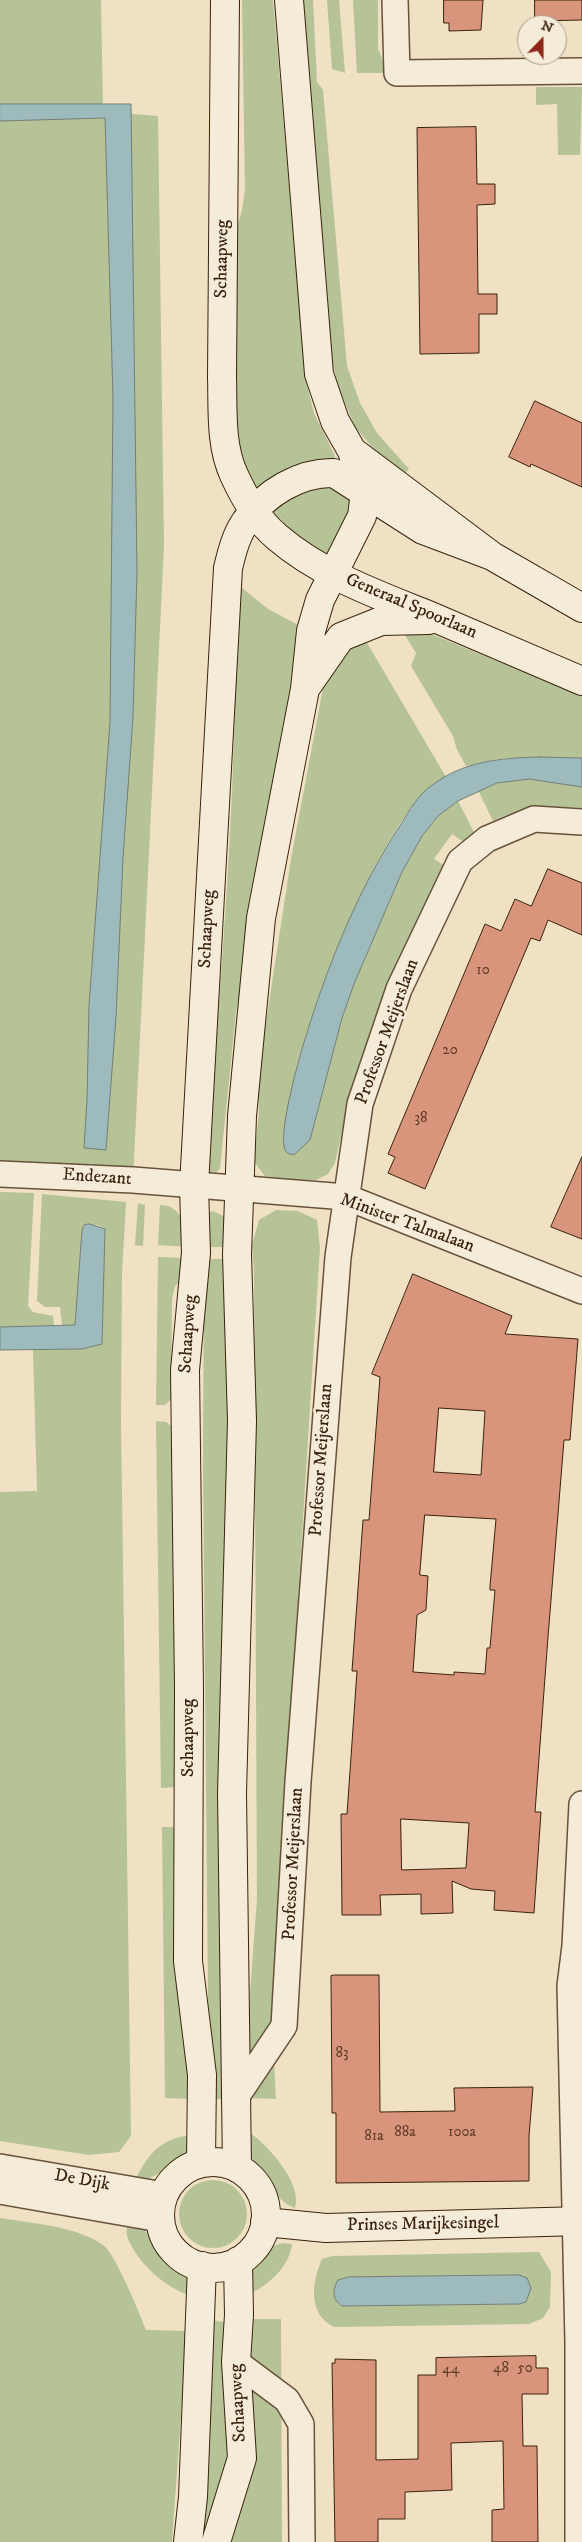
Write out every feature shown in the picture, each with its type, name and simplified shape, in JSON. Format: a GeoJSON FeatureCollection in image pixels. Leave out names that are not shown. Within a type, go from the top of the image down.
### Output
{"type":"FeatureCollection","features":[{"type":"Feature","properties":{"kind":"street","name":"Schaapweg"},"geometry":{"type":"LineString","coordinates":[[226,0],[223,421],[226,451],[233,474],[254,511]]}},
{"type":"Feature","properties":{"kind":"street"},"geometry":{"type":"LineString","coordinates":[[237,2168],[232,1793],[242,1421],[237,1254],[242,1116],[262,918],[305,689],[311,631],[320,600],[362,516],[365,492],[352,451],[335,421],[319,374],[289,0]]}},
{"type":"Feature","properties":{"kind":"street"},"geometry":{"type":"LineString","coordinates":[[395,0],[397,73],[582,71]]}},
{"type":"Feature","properties":{"kind":"street"},"geometry":{"type":"LineString","coordinates":[[352,451],[492,556],[582,608]]}},
{"type":"Feature","properties":{"kind":"street","name":"Schaapweg"},"geometry":{"type":"LineString","coordinates":[[201,2163],[202,2075],[188,1961],[189,1688],[185,1370],[196,1253],[194,1186],[228,568],[238,534],[254,511],[280,489],[300,478],[318,473],[334,473],[423,530],[492,556]]}},
{"type":"Feature","properties":{"kind":"street","name":"Generaal Spoorlaan"},"geometry":{"type":"LineString","coordinates":[[254,511],[276,536],[309,561],[334,574],[582,681]]}},
{"type":"Feature","properties":{"kind":"street"},"geometry":{"type":"LineString","coordinates":[[305,689],[341,637],[381,621],[440,620]]}},
{"type":"Feature","properties":{"kind":"street","name":"Professor Meijerslaan"},"geometry":{"type":"LineString","coordinates":[[235,2099],[284,2026],[298,1782],[338,1257],[360,1104],[399,989],[460,861],[487,839],[534,819],[582,822]]}},
{"type":"Feature","properties":{"kind":"street","name":"Endezant"},"geometry":{"type":"LineString","coordinates":[[0,1174],[123,1180],[194,1186]]}},
{"type":"Feature","properties":{"kind":"street","name":"Minister Talmalaan"},"geometry":{"type":"LineString","coordinates":[[194,1186],[346,1197],[582,1292]]}},
{"type":"Feature","properties":{"kind":"street"},"geometry":{"type":"LineString","coordinates":[[578,2542],[579,2221],[570,1986],[578,1946],[582,1804]]}},
{"type":"Feature","properties":{"kind":"street"},"geometry":{"type":"LineString","coordinates":[[201,2163],[226,2163],[237,2168],[257,2186],[264,2204],[265,2222],[263,2232],[253,2249],[238,2261],[220,2267],[191,2263],[173,2249],[166,2240],[162,2207],[175,2178],[191,2166],[201,2163]]}},
{"type":"Feature","properties":{"kind":"street","name":"De Dijk"},"geometry":{"type":"LineString","coordinates":[[0,2167],[162,2207]]}},
{"type":"Feature","properties":{"kind":"street","name":"De Dijk"},"geometry":{"type":"LineString","coordinates":[[0,2191],[162,2207]]}},
{"type":"Feature","properties":{"kind":"street","name":"Prinses Marijkesingel"},"geometry":{"type":"LineString","coordinates":[[265,2222],[326,2228],[579,2221]]}},
{"type":"Feature","properties":{"kind":"street","name":"Schaapweg"},"geometry":{"type":"LineString","coordinates":[[216,2542],[242,2458],[236,2362],[239,2315],[238,2261]]}},
{"type":"Feature","properties":{"kind":"street"},"geometry":{"type":"LineString","coordinates":[[188,2542],[193,2497],[202,2266]]}},
{"type":"Feature","properties":{"kind":"street"},"geometry":{"type":"LineString","coordinates":[[236,2362],[287,2400],[301,2424],[302,2542]]}},
{"type":"Feature","properties":{"kind":"green space"},"geometry":{"type":"Polygon","coordinates":[[[0,0],[101,0],[103,109],[0,104],[0,0]]]}},
{"type":"Feature","properties":{"kind":"green space"},"geometry":{"type":"Polygon","coordinates":[[[242,0],[273,0],[306,381],[314,413],[335,456],[334,459],[262,495],[250,484],[234,436],[235,235],[245,190],[242,0]]]}},
{"type":"Feature","properties":{"kind":"green space"},"geometry":{"type":"Polygon","coordinates":[[[299,0],[313,0],[317,82],[323,90],[347,366],[360,403],[377,433],[409,469],[400,480],[355,427],[338,386],[329,348],[299,0]]]}},
{"type":"Feature","properties":{"kind":"green space"},"geometry":{"type":"Polygon","coordinates":[[[327,0],[339,0],[345,73],[332,69],[327,0]]]}},
{"type":"Feature","properties":{"kind":"green space"},"geometry":{"type":"Polygon","coordinates":[[[353,0],[378,0],[378,48],[387,73],[357,73],[353,0]]]}},
{"type":"Feature","properties":{"kind":"green space"},"geometry":{"type":"Polygon","coordinates":[[[536,87],[582,87],[580,155],[558,155],[557,104],[536,105],[536,87]]]}},
{"type":"Feature","properties":{"kind":"green space"},"geometry":{"type":"Polygon","coordinates":[[[0,112],[120,113],[158,116],[164,546],[133,1180],[0,1174],[0,112]]]}},
{"type":"Feature","properties":{"kind":"green space"},"geometry":{"type":"Polygon","coordinates":[[[326,480],[354,502],[330,562],[268,513],[280,498],[326,480]]]}},
{"type":"Feature","properties":{"kind":"green space"},"geometry":{"type":"Polygon","coordinates":[[[237,584],[268,609],[304,628],[236,1012],[220,1168],[216,1173],[210,1172],[207,1167],[231,816],[237,584]]]}},
{"type":"Feature","properties":{"kind":"green space"},"geometry":{"type":"Polygon","coordinates":[[[400,627],[413,628],[436,636],[582,696],[582,758],[505,758],[466,766],[457,750],[453,736],[411,666],[416,653],[400,627]]]}},
{"type":"Feature","properties":{"kind":"green space"},"geometry":{"type":"Polygon","coordinates":[[[363,636],[446,777],[436,783],[412,806],[399,825],[371,873],[339,946],[312,1015],[298,1063],[283,1139],[289,1154],[310,1140],[342,1018],[354,984],[402,872],[422,836],[438,816],[458,801],[476,836],[465,843],[452,834],[434,859],[445,866],[382,999],[345,1118],[335,1163],[328,1174],[316,1180],[286,1180],[265,1176],[254,1162],[259,1110],[257,1081],[291,859],[326,672],[343,647],[363,636]]]}},
{"type":"Feature","properties":{"kind":"green space"},"geometry":{"type":"Polygon","coordinates":[[[529,779],[582,787],[582,808],[537,808],[515,812],[493,821],[478,790],[497,783],[529,779]]]}},
{"type":"Feature","properties":{"kind":"green space"},"geometry":{"type":"Polygon","coordinates":[[[0,1192],[34,1193],[28,1306],[33,1312],[53,1316],[54,1326],[0,1327],[0,1192]]]}},
{"type":"Feature","properties":{"kind":"green space"},"geometry":{"type":"Polygon","coordinates":[[[42,1194],[126,1202],[122,1274],[121,1422],[131,2136],[119,2152],[89,2155],[0,2141],[0,1492],[37,1491],[33,1350],[82,1349],[102,1343],[105,1229],[95,1225],[84,1225],[82,1230],[75,1325],[62,1325],[60,1307],[45,1307],[37,1301],[42,1194]]]}},
{"type":"Feature","properties":{"kind":"green space"},"geometry":{"type":"Polygon","coordinates":[[[138,1203],[145,1205],[143,1246],[135,1245],[138,1203]]]}},
{"type":"Feature","properties":{"kind":"green space"},"geometry":{"type":"Polygon","coordinates":[[[160,1205],[174,1209],[182,1219],[189,1247],[158,1245],[160,1205]]]}},
{"type":"Feature","properties":{"kind":"green space"},"geometry":{"type":"Polygon","coordinates":[[[276,1210],[298,1211],[317,1220],[320,1247],[271,2031],[244,2073],[257,1899],[254,1270],[252,1245],[259,1220],[276,1210]]]}},
{"type":"Feature","properties":{"kind":"green space"},"geometry":{"type":"Polygon","coordinates":[[[213,1211],[225,1217],[231,1247],[203,1247],[208,1213],[213,1211]]]}},
{"type":"Feature","properties":{"kind":"green space"},"geometry":{"type":"Polygon","coordinates":[[[158,1257],[188,1258],[182,1280],[175,1286],[172,1299],[171,1399],[165,1405],[156,1405],[158,1257]]]}},
{"type":"Feature","properties":{"kind":"green space"},"geometry":{"type":"Polygon","coordinates":[[[204,1259],[232,1259],[228,2099],[209,2099],[203,1468],[204,1259]]]}},
{"type":"Feature","properties":{"kind":"green space"},"geometry":{"type":"Polygon","coordinates":[[[156,1421],[166,1422],[171,1426],[176,1787],[161,1788],[156,1421]]]}},
{"type":"Feature","properties":{"kind":"green space"},"geometry":{"type":"Polygon","coordinates":[[[162,1827],[177,1827],[194,2099],[165,2098],[162,1827]]]}},
{"type":"Feature","properties":{"kind":"green space"},"geometry":{"type":"Polygon","coordinates":[[[274,2061],[276,2099],[249,2098],[274,2061]]]}},
{"type":"Feature","properties":{"kind":"green space"},"geometry":{"type":"Polygon","coordinates":[[[250,2133],[266,2146],[289,2177],[296,2198],[295,2208],[288,2205],[274,2192],[255,2165],[249,2149],[250,2133]]]}},
{"type":"Feature","properties":{"kind":"green space"},"geometry":{"type":"Polygon","coordinates":[[[194,2135],[192,2145],[174,2164],[149,2178],[135,2181],[145,2162],[157,2148],[173,2139],[194,2135]]]}},
{"type":"Feature","properties":{"kind":"green space"},"geometry":{"type":"Polygon","coordinates":[[[213,2180],[226,2183],[237,2190],[244,2201],[247,2214],[244,2227],[237,2238],[226,2245],[213,2248],[200,2245],[189,2238],[182,2227],[179,2214],[182,2201],[189,2190],[200,2183],[213,2180]]]}},
{"type":"Feature","properties":{"kind":"green space"},"geometry":{"type":"Polygon","coordinates":[[[0,2218],[67,2229],[80,2233],[103,2245],[114,2259],[146,2330],[187,2331],[172,2542],[0,2542],[0,2218]]]}},
{"type":"Feature","properties":{"kind":"green space"},"geometry":{"type":"Polygon","coordinates":[[[128,2220],[142,2226],[158,2249],[184,2271],[190,2282],[192,2296],[162,2281],[145,2265],[131,2246],[127,2236],[128,2220]]]}},
{"type":"Feature","properties":{"kind":"green space"},"geometry":{"type":"Polygon","coordinates":[[[282,2243],[292,2244],[283,2267],[263,2286],[249,2294],[251,2264],[268,2248],[282,2243]]]}},
{"type":"Feature","properties":{"kind":"green space"},"geometry":{"type":"Polygon","coordinates":[[[539,2252],[551,2272],[550,2307],[543,2318],[529,2324],[334,2327],[319,2314],[314,2296],[316,2277],[322,2259],[333,2256],[539,2252]],[[519,2275],[349,2277],[338,2280],[334,2291],[336,2301],[342,2306],[519,2304],[526,2301],[519,2275]]]}},
{"type":"Feature","properties":{"kind":"green space"},"geometry":{"type":"Polygon","coordinates":[[[253,2319],[281,2319],[282,2542],[225,2542],[248,2384],[253,2319]]]}},
{"type":"Feature","properties":{"kind":"green space"},"geometry":{"type":"Polygon","coordinates":[[[209,2320],[232,2323],[232,2448],[208,2542],[194,2542],[209,2320]]]}},
{"type":"Feature","properties":{"kind":"water"},"geometry":{"type":"Polygon","coordinates":[[[0,104],[131,104],[137,571],[133,717],[123,858],[116,1017],[106,1150],[84,1148],[89,1005],[110,722],[113,398],[105,118],[0,121],[0,104]]]}},
{"type":"Feature","properties":{"kind":"water"},"geometry":{"type":"Polygon","coordinates":[[[539,757],[582,758],[582,787],[529,779],[497,783],[458,801],[438,816],[422,836],[402,872],[354,984],[342,1018],[310,1140],[294,1155],[288,1153],[285,1150],[284,1130],[289,1100],[302,1049],[321,991],[356,905],[385,850],[407,814],[426,790],[456,771],[483,762],[539,757]]]}},
{"type":"Feature","properties":{"kind":"water"},"geometry":{"type":"Polygon","coordinates":[[[90,1224],[105,1229],[102,1344],[82,1349],[0,1350],[0,1327],[75,1325],[82,1230],[84,1225],[90,1224]]]}},
{"type":"Feature","properties":{"kind":"water"},"geometry":{"type":"Polygon","coordinates":[[[519,2275],[527,2278],[531,2288],[526,2302],[519,2304],[342,2306],[336,2301],[334,2294],[338,2280],[349,2277],[519,2275]]]}},
{"type":"Feature","properties":{"kind":"building"},"geometry":{"type":"Polygon","coordinates":[[[444,0],[483,0],[481,30],[449,31],[449,23],[444,23],[444,0]]]}},
{"type":"Feature","properties":{"kind":"building"},"geometry":{"type":"Polygon","coordinates":[[[535,0],[582,0],[582,20],[567,20],[567,15],[535,15],[535,0]]]}},
{"type":"Feature","properties":{"kind":"building"},"geometry":{"type":"Polygon","coordinates":[[[476,127],[477,184],[495,184],[495,204],[477,205],[478,294],[497,294],[497,314],[479,314],[479,353],[420,354],[417,128],[476,127]]]}},
{"type":"Feature","properties":{"kind":"building"},"geometry":{"type":"Polygon","coordinates":[[[535,401],[582,423],[582,487],[531,464],[530,467],[509,457],[535,401]]]}},
{"type":"Feature","properties":{"kind":"building"},"geometry":{"type":"Polygon","coordinates":[[[548,869],[582,883],[582,935],[548,920],[540,941],[531,938],[425,1189],[388,1173],[395,1157],[388,1154],[485,924],[501,931],[515,899],[531,906],[548,869]]]}},
{"type":"Feature","properties":{"kind":"building"},"geometry":{"type":"Polygon","coordinates":[[[582,1157],[582,1239],[551,1227],[582,1157]]]}},
{"type":"Feature","properties":{"kind":"building"},"geometry":{"type":"Polygon","coordinates":[[[413,1274],[512,1316],[505,1334],[578,1339],[570,1440],[564,1440],[548,1637],[535,1812],[541,1812],[534,1913],[494,1910],[495,1891],[471,1889],[452,1881],[453,1913],[421,1914],[421,1894],[380,1895],[381,1915],[342,1915],[341,1814],[347,1814],[357,1671],[352,1671],[363,1520],[369,1520],[380,1377],[372,1374],[413,1274]],[[439,1408],[434,1472],[481,1475],[485,1411],[439,1408]],[[425,1515],[420,1575],[428,1576],[426,1610],[417,1615],[413,1672],[454,1675],[454,1672],[485,1674],[487,1648],[490,1648],[495,1590],[490,1590],[490,1586],[496,1519],[425,1515]],[[401,1819],[402,1870],[466,1868],[469,1823],[401,1819]]]}},
{"type":"Feature","properties":{"kind":"building"},"geometry":{"type":"Polygon","coordinates":[[[379,1975],[380,2112],[455,2111],[454,2088],[533,2087],[529,2136],[529,2181],[336,2183],[336,2113],[332,2113],[331,1976],[379,1975]]]}},
{"type":"Feature","properties":{"kind":"building"},"geometry":{"type":"Polygon","coordinates":[[[536,2356],[536,2368],[548,2368],[548,2394],[522,2394],[523,2446],[537,2446],[538,2542],[492,2542],[492,2510],[504,2509],[503,2441],[451,2443],[452,2490],[405,2492],[405,2519],[378,2519],[378,2542],[335,2542],[332,2363],[335,2363],[335,2359],[376,2360],[376,2460],[418,2459],[418,2375],[436,2375],[436,2358],[536,2356]]]}}]}
